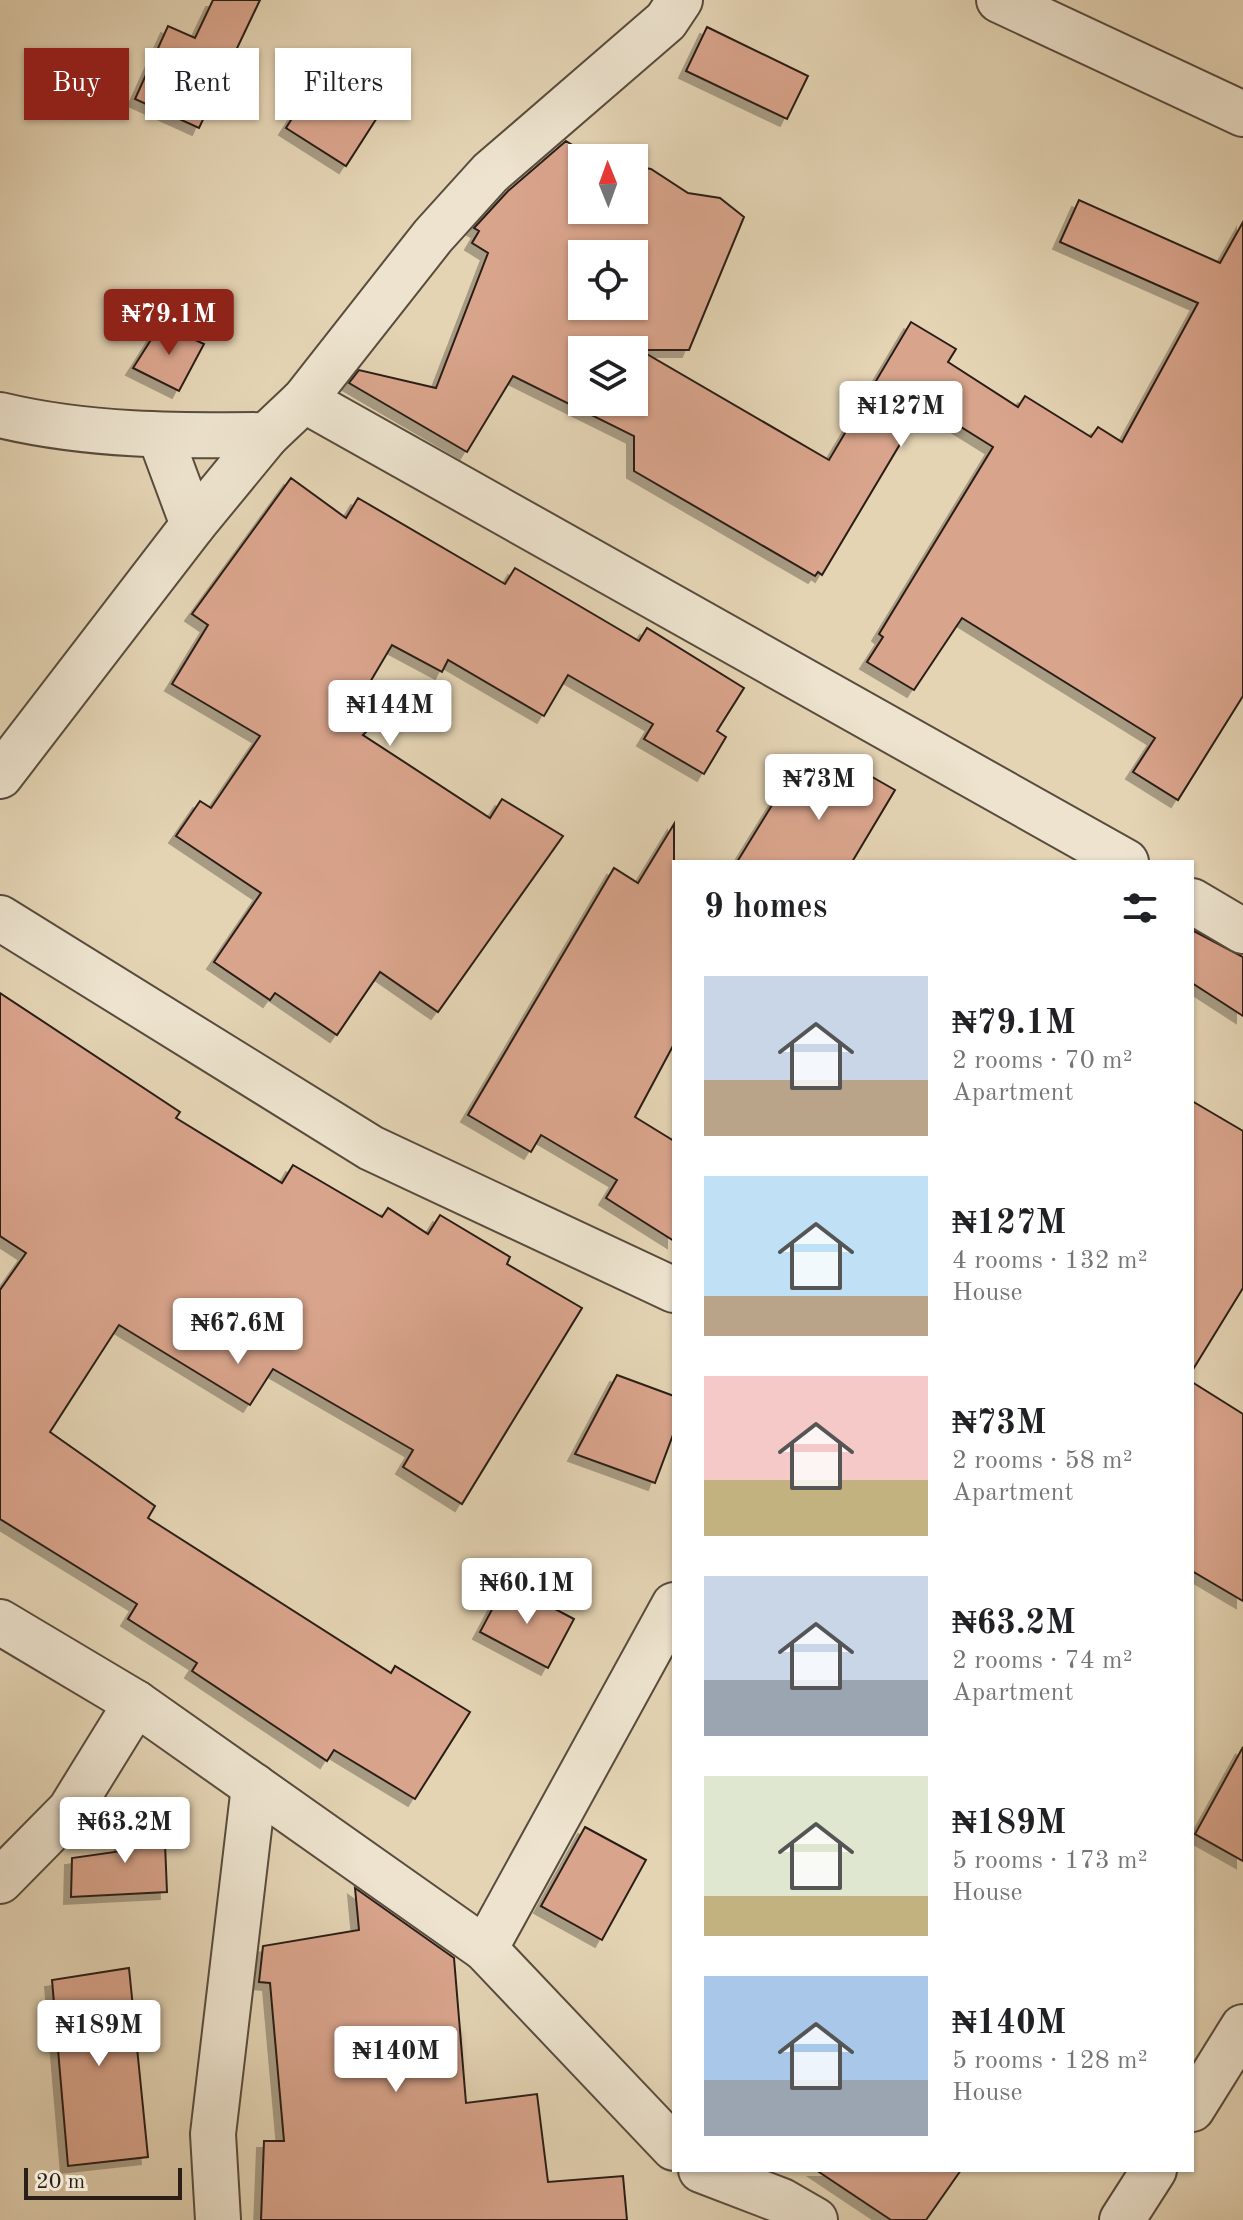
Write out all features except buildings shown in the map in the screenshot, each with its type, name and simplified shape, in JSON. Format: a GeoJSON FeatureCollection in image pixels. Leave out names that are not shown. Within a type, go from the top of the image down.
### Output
{"type":"FeatureCollection","features":[{"type":"Feature","properties":{"kind":"street"},"geometry":{"type":"LineString","coordinates":[[0,776],[193,525],[267,435],[304,400],[433,236],[490,173],[666,21],[680,0]]}},
{"type":"Feature","properties":{"kind":"street"},"geometry":{"type":"LineString","coordinates":[[999,0],[1243,114]]}},
{"type":"Feature","properties":{"kind":"street"},"geometry":{"type":"LineString","coordinates":[[304,400],[1122,860]]}},
{"type":"Feature","properties":{"kind":"street"},"geometry":{"type":"LineString","coordinates":[[0,415],[31,423],[160,436],[267,435]]}},
{"type":"Feature","properties":{"kind":"street"},"geometry":{"type":"LineString","coordinates":[[160,436],[193,525]]}},
{"type":"Feature","properties":{"kind":"street"},"geometry":{"type":"LineString","coordinates":[[1194,902],[1243,931]]}},
{"type":"Feature","properties":{"kind":"street"},"geometry":{"type":"LineString","coordinates":[[0,918],[371,1148],[672,1289]]}},
{"type":"Feature","properties":{"kind":"street"},"geometry":{"type":"LineString","coordinates":[[485,1949],[672,1609]]}},
{"type":"Feature","properties":{"kind":"street"},"geometry":{"type":"LineString","coordinates":[[0,1622],[136,1703],[485,1949],[672,2146]]}},
{"type":"Feature","properties":{"kind":"street"},"geometry":{"type":"LineString","coordinates":[[0,1881],[70,1810],[136,1703]]}},
{"type":"Feature","properties":{"kind":"street"},"geometry":{"type":"LineString","coordinates":[[218,2220],[213,2134],[254,1786]]}},
{"type":"Feature","properties":{"kind":"street"},"geometry":{"type":"LineString","coordinates":[[1194,2106],[1243,2027]]}},
{"type":"Feature","properties":{"kind":"street"},"geometry":{"type":"LineString","coordinates":[[706,2172],[782,2201],[815,2220]]}},
{"type":"Feature","properties":{"kind":"street"},"geometry":{"type":"LineString","coordinates":[[1122,2220],[1153,2172]]}}]}
